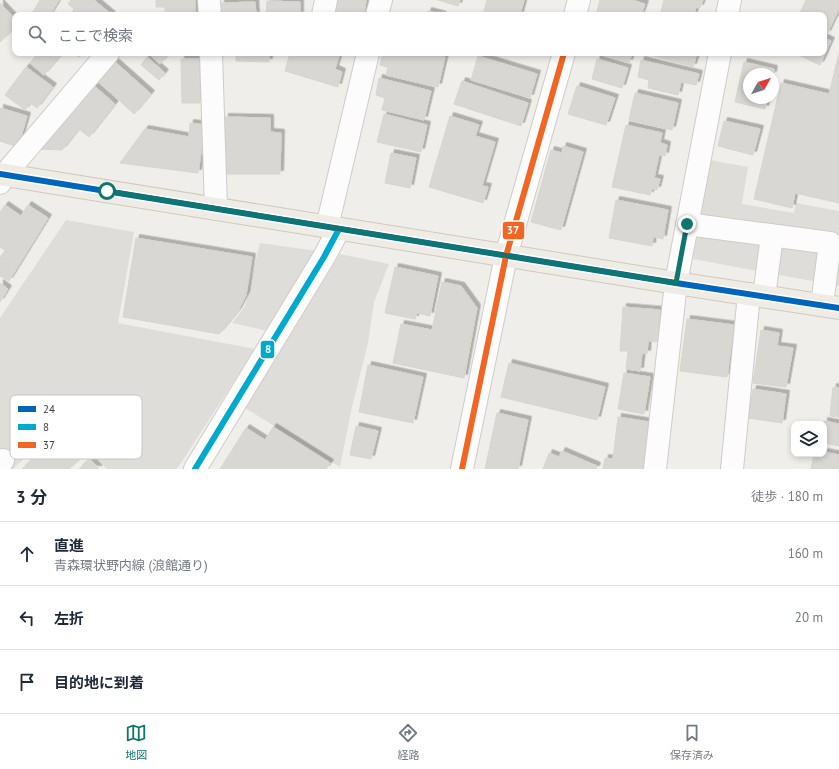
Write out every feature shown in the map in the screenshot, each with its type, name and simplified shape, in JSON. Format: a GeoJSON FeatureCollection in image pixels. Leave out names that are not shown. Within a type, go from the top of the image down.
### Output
{"type":"FeatureCollection","features":[{"type":"Feature","properties":{"kind":"main road"},"geometry":{"type":"LineString","coordinates":[[2,177],[216,209],[676,283],[830,306]]}},
{"type":"Feature","properties":{"kind":"street"},"geometry":{"type":"LineString","coordinates":[[209,0],[210,12]]}},
{"type":"Feature","properties":{"kind":"street"},"geometry":{"type":"LineString","coordinates":[[324,12],[326,0]]}},
{"type":"Feature","properties":{"kind":"street"},"geometry":{"type":"LineString","coordinates":[[378,12],[381,0]]}},
{"type":"Feature","properties":{"kind":"street"},"geometry":{"type":"LineString","coordinates":[[576,12],[579,0]]}},
{"type":"Feature","properties":{"kind":"street"},"geometry":{"type":"LineString","coordinates":[[728,12],[730,0]]}},
{"type":"Feature","properties":{"kind":"street"},"geometry":{"type":"LineString","coordinates":[[2,177],[105,56]]}},
{"type":"Feature","properties":{"kind":"street"},"geometry":{"type":"LineString","coordinates":[[211,56],[216,209]]}},
{"type":"Feature","properties":{"kind":"street"},"geometry":{"type":"LineString","coordinates":[[195,469],[324,257],[333,228],[367,56]]}},
{"type":"Feature","properties":{"kind":"street"},"geometry":{"type":"LineString","coordinates":[[462,469],[506,256],[563,56]]}},
{"type":"Feature","properties":{"kind":"street"},"geometry":{"type":"LineString","coordinates":[[655,469],[676,283],[719,56]]}},
{"type":"Feature","properties":{"kind":"street"},"geometry":{"type":"LineString","coordinates":[[687,224],[830,243],[830,306]]}},
{"type":"Feature","properties":{"kind":"street"},"geometry":{"type":"LineString","coordinates":[[732,469],[757,295],[772,236]]}},
{"type":"Feature","properties":{"kind":"shaded area"},"geometry":{"type":"Polygon","coordinates":[[[710,160],[748,167],[742,204],[794,213],[796,203],[839,211],[839,286],[693,259],[710,160]]]}},
{"type":"Feature","properties":{"kind":"shaded area"},"geometry":{"type":"Polygon","coordinates":[[[66,220],[134,232],[118,323],[255,349],[177,469],[107,469],[98,459],[142,459],[142,395],[10,395],[10,459],[23,459],[13,469],[0,469],[0,318],[66,220]]]}},
{"type":"Feature","properties":{"kind":"shaded area"},"geometry":{"type":"Polygon","coordinates":[[[260,243],[317,251],[268,331],[232,323],[245,306],[260,243]]]}},
{"type":"Feature","properties":{"kind":"shaded area"},"geometry":{"type":"Polygon","coordinates":[[[340,254],[389,264],[374,302],[368,343],[352,407],[340,467],[245,408],[340,254]]]}},
{"type":"Feature","properties":{"kind":"building"},"geometry":{"type":"Polygon","coordinates":[[[40,0],[59,0],[52,12],[33,12],[40,0]]]}},
{"type":"Feature","properties":{"kind":"building"},"geometry":{"type":"Polygon","coordinates":[[[71,0],[94,0],[108,12],[72,12],[74,9],[68,4],[71,0]]]}},
{"type":"Feature","properties":{"kind":"building"},"geometry":{"type":"Polygon","coordinates":[[[156,0],[195,0],[195,12],[165,12],[165,7],[156,7],[156,0]]]}},
{"type":"Feature","properties":{"kind":"building"},"geometry":{"type":"Polygon","coordinates":[[[336,0],[366,0],[364,12],[334,12],[336,0]]]}},
{"type":"Feature","properties":{"kind":"building"},"geometry":{"type":"Polygon","coordinates":[[[438,0],[460,0],[458,6],[438,0]]]}},
{"type":"Feature","properties":{"kind":"building"},"geometry":{"type":"Polygon","coordinates":[[[487,0],[524,0],[521,12],[484,12],[487,0]]]}},
{"type":"Feature","properties":{"kind":"building"},"geometry":{"type":"Polygon","coordinates":[[[600,0],[632,0],[645,4],[642,12],[597,12],[600,0]]]}},
{"type":"Feature","properties":{"kind":"building"},"geometry":{"type":"Polygon","coordinates":[[[664,0],[703,0],[700,8],[696,7],[695,12],[661,12],[664,0]]]}},
{"type":"Feature","properties":{"kind":"building"},"geometry":{"type":"Polygon","coordinates":[[[806,0],[839,0],[839,9],[827,34],[827,12],[800,12],[806,0]]]}},
{"type":"Feature","properties":{"kind":"building"},"geometry":{"type":"Polygon","coordinates":[[[267,1],[300,2],[300,12],[266,12],[267,1]]]}},
{"type":"Feature","properties":{"kind":"building"},"geometry":{"type":"Polygon","coordinates":[[[255,2],[256,12],[221,12],[221,3],[255,2]]]}},
{"type":"Feature","properties":{"kind":"building"},"geometry":{"type":"Polygon","coordinates":[[[0,3],[12,16],[12,31],[0,42],[0,3]]]}},
{"type":"Feature","properties":{"kind":"building"},"geometry":{"type":"Polygon","coordinates":[[[827,39],[831,41],[827,50],[827,39]]]}},
{"type":"Feature","properties":{"kind":"building"},"geometry":{"type":"Polygon","coordinates":[[[839,53],[839,203],[795,193],[792,208],[754,199],[776,104],[779,104],[781,83],[829,94],[839,53]]]}},
{"type":"Feature","properties":{"kind":"building"},"geometry":{"type":"Polygon","coordinates":[[[36,56],[60,56],[44,75],[30,63],[36,56]]]}},
{"type":"Feature","properties":{"kind":"building"},"geometry":{"type":"Polygon","coordinates":[[[151,56],[167,56],[160,64],[151,56]]]}},
{"type":"Feature","properties":{"kind":"building"},"geometry":{"type":"Polygon","coordinates":[[[236,56],[269,56],[269,62],[236,61],[236,56]]]}},
{"type":"Feature","properties":{"kind":"building"},"geometry":{"type":"Polygon","coordinates":[[[289,56],[339,56],[335,69],[342,72],[338,87],[285,71],[289,56]]]}},
{"type":"Feature","properties":{"kind":"building"},"geometry":{"type":"Polygon","coordinates":[[[382,56],[445,57],[438,87],[386,75],[388,67],[380,65],[382,56]]]}},
{"type":"Feature","properties":{"kind":"building"},"geometry":{"type":"Polygon","coordinates":[[[478,56],[537,74],[530,98],[471,80],[478,56]]]}},
{"type":"Feature","properties":{"kind":"building"},"geometry":{"type":"Polygon","coordinates":[[[605,56],[631,56],[629,63],[605,56]]]}},
{"type":"Feature","properties":{"kind":"building"},"geometry":{"type":"Polygon","coordinates":[[[654,56],[696,56],[693,67],[654,56]]]}},
{"type":"Feature","properties":{"kind":"building"},"geometry":{"type":"Polygon","coordinates":[[[800,56],[824,56],[820,65],[800,56]]]}},
{"type":"Feature","properties":{"kind":"building"},"geometry":{"type":"Polygon","coordinates":[[[147,57],[165,73],[159,80],[141,65],[147,57]]]}},
{"type":"Feature","properties":{"kind":"building"},"geometry":{"type":"Polygon","coordinates":[[[181,59],[200,59],[200,103],[182,103],[181,59]]]}},
{"type":"Feature","properties":{"kind":"building"},"geometry":{"type":"Polygon","coordinates":[[[597,59],[628,68],[622,88],[592,79],[597,59]]]}},
{"type":"Feature","properties":{"kind":"building"},"geometry":{"type":"Polygon","coordinates":[[[641,60],[699,74],[696,85],[681,82],[678,95],[648,88],[649,80],[638,77],[641,60]]]}},
{"type":"Feature","properties":{"kind":"building"},"geometry":{"type":"Polygon","coordinates":[[[115,62],[151,94],[134,114],[98,81],[115,62]]]}},
{"type":"Feature","properties":{"kind":"building"},"geometry":{"type":"Polygon","coordinates":[[[744,62],[770,68],[743,68],[743,104],[735,102],[744,62]]]}},
{"type":"Feature","properties":{"kind":"building"},"geometry":{"type":"Polygon","coordinates":[[[26,67],[53,87],[37,108],[30,103],[25,110],[5,95],[26,67]]]}},
{"type":"Feature","properties":{"kind":"building"},"geometry":{"type":"Polygon","coordinates":[[[379,78],[431,91],[424,120],[382,110],[385,98],[376,95],[379,78]]]}},
{"type":"Feature","properties":{"kind":"building"},"geometry":{"type":"Polygon","coordinates":[[[462,81],[528,103],[521,126],[454,104],[462,81]]]}},
{"type":"Feature","properties":{"kind":"building"},"geometry":{"type":"Polygon","coordinates":[[[92,84],[115,104],[89,137],[79,129],[62,150],[38,149],[92,84]]]}},
{"type":"Feature","properties":{"kind":"building"},"geometry":{"type":"Polygon","coordinates":[[[577,86],[615,98],[606,125],[568,114],[577,86]]]}},
{"type":"Feature","properties":{"kind":"building"},"geometry":{"type":"Polygon","coordinates":[[[635,93],[678,103],[672,130],[629,120],[635,93]]]}},
{"type":"Feature","properties":{"kind":"building"},"geometry":{"type":"Polygon","coordinates":[[[744,104],[766,104],[765,109],[744,104]]]}},
{"type":"Feature","properties":{"kind":"building"},"geometry":{"type":"Polygon","coordinates":[[[0,108],[27,116],[18,147],[0,141],[0,108]]]}},
{"type":"Feature","properties":{"kind":"building"},"geometry":{"type":"Polygon","coordinates":[[[384,114],[427,125],[421,152],[377,142],[384,114]]]}},
{"type":"Feature","properties":{"kind":"building"},"geometry":{"type":"Polygon","coordinates":[[[450,116],[479,125],[475,136],[495,142],[482,186],[488,187],[483,203],[429,187],[450,116]]]}},
{"type":"Feature","properties":{"kind":"building"},"geometry":{"type":"Polygon","coordinates":[[[225,117],[270,118],[270,132],[281,133],[280,174],[225,174],[225,117]]]}},
{"type":"Feature","properties":{"kind":"building"},"geometry":{"type":"Polygon","coordinates":[[[724,121],[760,129],[753,155],[718,146],[724,121]]]}},
{"type":"Feature","properties":{"kind":"building"},"geometry":{"type":"Polygon","coordinates":[[[190,123],[205,125],[198,173],[120,163],[145,129],[189,137],[190,123]]]}},
{"type":"Feature","properties":{"kind":"building"},"geometry":{"type":"Polygon","coordinates":[[[626,125],[662,133],[660,143],[667,145],[665,156],[659,155],[654,178],[660,179],[657,190],[652,189],[650,195],[612,187],[626,125]]]}},
{"type":"Feature","properties":{"kind":"building"},"geometry":{"type":"Polygon","coordinates":[[[563,146],[583,152],[561,230],[531,222],[551,150],[562,153],[563,146]]]}},
{"type":"Feature","properties":{"kind":"building"},"geometry":{"type":"Polygon","coordinates":[[[391,153],[416,158],[410,188],[385,183],[391,153]]]}},
{"type":"Feature","properties":{"kind":"building"},"geometry":{"type":"Polygon","coordinates":[[[616,200],[668,210],[663,239],[653,237],[652,246],[609,238],[616,200]]]}},
{"type":"Feature","properties":{"kind":"building"},"geometry":{"type":"Polygon","coordinates":[[[5,205],[21,216],[28,205],[48,218],[9,281],[0,276],[0,258],[5,250],[0,247],[0,212],[5,205]]]}},
{"type":"Feature","properties":{"kind":"building"},"geometry":{"type":"Polygon","coordinates":[[[136,238],[252,257],[246,295],[238,311],[219,334],[123,317],[136,238]]]}},
{"type":"Feature","properties":{"kind":"building"},"geometry":{"type":"Polygon","coordinates":[[[395,267],[438,276],[430,316],[417,313],[415,319],[385,313],[395,267]]]}},
{"type":"Feature","properties":{"kind":"building"},"geometry":{"type":"Polygon","coordinates":[[[442,282],[461,286],[477,308],[464,378],[393,363],[401,324],[432,330],[442,282]]]}},
{"type":"Feature","properties":{"kind":"building"},"geometry":{"type":"Polygon","coordinates":[[[0,283],[8,289],[0,302],[0,283]]]}},
{"type":"Feature","properties":{"kind":"building"},"geometry":{"type":"Polygon","coordinates":[[[623,307],[660,310],[658,342],[648,341],[647,354],[642,353],[640,371],[626,369],[628,351],[620,351],[623,307]]]}},
{"type":"Feature","properties":{"kind":"building"},"geometry":{"type":"Polygon","coordinates":[[[687,319],[734,325],[727,377],[680,371],[687,319]]]}},
{"type":"Feature","properties":{"kind":"building"},"geometry":{"type":"Polygon","coordinates":[[[761,330],[779,333],[777,346],[793,348],[786,387],[753,383],[761,330]]]}},
{"type":"Feature","properties":{"kind":"building"},"geometry":{"type":"Polygon","coordinates":[[[509,363],[605,387],[597,420],[501,397],[509,363]]]}},
{"type":"Feature","properties":{"kind":"building"},"geometry":{"type":"Polygon","coordinates":[[[368,365],[423,377],[413,423],[359,412],[368,365]]]}},
{"type":"Feature","properties":{"kind":"building"},"geometry":{"type":"Polygon","coordinates":[[[624,373],[650,377],[644,414],[618,409],[624,373]]]}},
{"type":"Feature","properties":{"kind":"building"},"geometry":{"type":"Polygon","coordinates":[[[833,387],[839,388],[839,417],[830,416],[833,387]]]}},
{"type":"Feature","properties":{"kind":"building"},"geometry":{"type":"Polygon","coordinates":[[[753,389],[786,394],[782,423],[748,418],[753,389]]]}},
{"type":"Feature","properties":{"kind":"building"},"geometry":{"type":"Polygon","coordinates":[[[497,413],[528,420],[518,469],[485,469],[497,413]]]}},
{"type":"Feature","properties":{"kind":"building"},"geometry":{"type":"Polygon","coordinates":[[[618,417],[649,422],[643,469],[603,469],[605,458],[613,459],[618,417]]]}},
{"type":"Feature","properties":{"kind":"building"},"geometry":{"type":"Polygon","coordinates":[[[827,422],[839,424],[839,446],[827,444],[827,422]]]}},
{"type":"Feature","properties":{"kind":"building"},"geometry":{"type":"Polygon","coordinates":[[[356,426],[378,431],[371,459],[350,455],[356,426]]]}},
{"type":"Feature","properties":{"kind":"building"},"geometry":{"type":"Polygon","coordinates":[[[273,427],[330,463],[326,469],[220,469],[246,428],[265,440],[273,427]]]}},
{"type":"Feature","properties":{"kind":"building"},"geometry":{"type":"Polygon","coordinates":[[[562,451],[597,466],[596,469],[543,469],[549,453],[559,457],[562,451]]]}},
{"type":"Feature","properties":{"kind":"building"},"geometry":{"type":"Polygon","coordinates":[[[827,453],[839,455],[839,469],[811,469],[813,457],[827,457],[827,453]]]}},
{"type":"Feature","properties":{"kind":"building"},"geometry":{"type":"Polygon","coordinates":[[[33,459],[80,459],[69,469],[22,469],[33,459]]]}},
{"type":"Feature","properties":{"kind":"building"},"geometry":{"type":"Polygon","coordinates":[[[90,459],[99,469],[79,469],[90,459]]]}},
{"type":"Feature","properties":{"kind":"transit line","name":"37"},"geometry":{"type":"LineString","coordinates":[[462,469],[506,256],[563,56]]}},
{"type":"Feature","properties":{"kind":"transit line","name":"24"},"geometry":{"type":"LineString","coordinates":[[0,174],[839,308]]}},
{"type":"Feature","properties":{"kind":"transit line","name":"8"},"geometry":{"type":"LineString","coordinates":[[195,469],[324,257],[339,229]]}},
{"type":"Feature","properties":{"kind":"route"},"geometry":{"type":"LineString","coordinates":[[107,191],[676,283],[687,224]]}}]}
